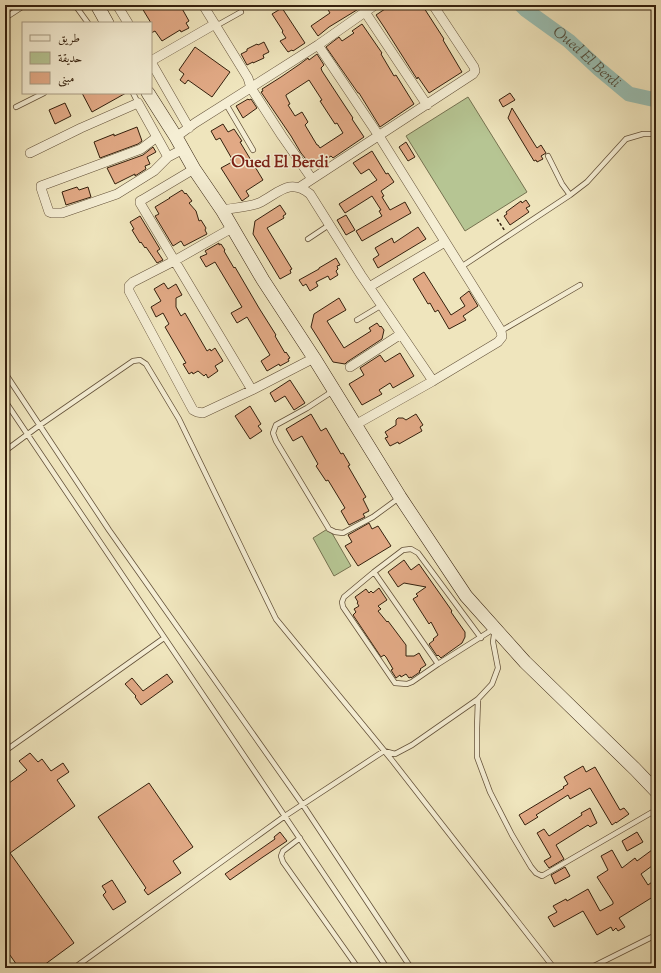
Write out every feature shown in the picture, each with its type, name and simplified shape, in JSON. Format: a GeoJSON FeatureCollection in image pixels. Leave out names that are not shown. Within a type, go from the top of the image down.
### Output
{"type":"FeatureCollection","features":[{"type":"Feature","properties":{"kind":"main road"},"geometry":{"type":"LineString","coordinates":[[97,5],[106,22]]}},
{"type":"Feature","properties":{"kind":"main road"},"geometry":{"type":"LineString","coordinates":[[149,94],[194,168],[222,210],[263,280],[314,358],[400,497],[466,596],[525,662],[656,791]]}},
{"type":"Feature","properties":{"kind":"street"},"geometry":{"type":"LineString","coordinates":[[203,5],[248,78],[251,88],[312,179]]}},
{"type":"Feature","properties":{"kind":"street"},"geometry":{"type":"LineString","coordinates":[[176,137],[318,45],[375,5]]}},
{"type":"Feature","properties":{"kind":"street"},"geometry":{"type":"LineString","coordinates":[[300,187],[473,74],[475,71],[474,67],[433,5]]}},
{"type":"Feature","properties":{"kind":"street"},"geometry":{"type":"LineString","coordinates":[[122,7],[128,22]]}},
{"type":"Feature","properties":{"kind":"street"},"geometry":{"type":"LineString","coordinates":[[365,12],[427,105]]}},
{"type":"Feature","properties":{"kind":"street"},"geometry":{"type":"LineString","coordinates":[[152,61],[215,25]]}},
{"type":"Feature","properties":{"kind":"street"},"geometry":{"type":"LineString","coordinates":[[318,45],[379,136],[501,331],[502,337],[498,342],[433,381],[355,425]]}},
{"type":"Feature","properties":{"kind":"street"},"geometry":{"type":"LineString","coordinates":[[152,64],[189,128]]}},
{"type":"Feature","properties":{"kind":"street"},"geometry":{"type":"LineString","coordinates":[[30,153],[81,128],[138,103],[168,157]]}},
{"type":"Feature","properties":{"kind":"street"},"geometry":{"type":"LineString","coordinates":[[157,137],[141,149],[41,186],[49,212],[62,213],[117,194],[154,171],[168,157],[182,149]]}},
{"type":"Feature","properties":{"kind":"street"},"geometry":{"type":"LineString","coordinates":[[194,168],[140,201],[140,203],[252,390]]}},
{"type":"Feature","properties":{"kind":"street"},"geometry":{"type":"LineString","coordinates":[[222,210],[249,206],[258,203],[287,187],[300,187],[310,194],[369,287],[433,381]]}},
{"type":"Feature","properties":{"kind":"street"},"geometry":{"type":"LineString","coordinates":[[232,228],[174,261],[132,282],[129,286],[129,291],[193,410],[203,414],[314,358]]}},
{"type":"Feature","properties":{"kind":"street"},"geometry":{"type":"LineString","coordinates":[[369,287],[445,242]]}},
{"type":"Feature","properties":{"kind":"street"},"geometry":{"type":"LineString","coordinates":[[350,367],[401,334]]}},
{"type":"Feature","properties":{"kind":"lane"},"geometry":{"type":"LineString","coordinates":[[5,18],[25,5]]}},
{"type":"Feature","properties":{"kind":"lane"},"geometry":{"type":"LineString","coordinates":[[75,5],[87,22]]}},
{"type":"Feature","properties":{"kind":"lane"},"geometry":{"type":"LineString","coordinates":[[215,25],[241,12]]}},
{"type":"Feature","properties":{"kind":"lane"},"geometry":{"type":"LineString","coordinates":[[16,107],[42,94]]}},
{"type":"Feature","properties":{"kind":"lane"},"geometry":{"type":"LineString","coordinates":[[134,94],[138,103]]}},
{"type":"Feature","properties":{"kind":"lane"},"geometry":{"type":"LineString","coordinates":[[226,104],[253,150]]}},
{"type":"Feature","properties":{"kind":"lane"},"geometry":{"type":"LineString","coordinates":[[460,267],[570,195],[587,182],[626,139],[643,134],[656,134]]}},
{"type":"Feature","properties":{"kind":"lane"},"geometry":{"type":"LineString","coordinates":[[548,156],[562,184],[570,195]]}},
{"type":"Feature","properties":{"kind":"lane"},"geometry":{"type":"LineString","coordinates":[[308,239],[329,225]]}},
{"type":"Feature","properties":{"kind":"lane"},"geometry":{"type":"LineString","coordinates":[[501,331],[580,285]]}},
{"type":"Feature","properties":{"kind":"lane"},"geometry":{"type":"LineString","coordinates":[[357,320],[382,305]]}},
{"type":"Feature","properties":{"kind":"lane"},"geometry":{"type":"LineString","coordinates":[[5,451],[133,361],[140,360],[146,364],[179,419],[276,618],[384,751],[554,968]]}},
{"type":"Feature","properties":{"kind":"lane"},"geometry":{"type":"LineString","coordinates":[[5,373],[109,530],[303,805],[411,968]]}},
{"type":"Feature","properties":{"kind":"lane"},"geometry":{"type":"LineString","coordinates":[[334,391],[276,425],[273,433],[276,441],[329,529],[335,532],[343,533],[373,517],[400,497]]}},
{"type":"Feature","properties":{"kind":"lane"},"geometry":{"type":"LineString","coordinates":[[5,401],[387,968]]}},
{"type":"Feature","properties":{"kind":"lane"},"geometry":{"type":"LineString","coordinates":[[481,638],[418,553],[411,549],[403,550],[374,572],[344,597],[342,602],[343,607],[395,683],[407,684],[412,682],[438,664],[481,638],[495,628]]}},
{"type":"Feature","properties":{"kind":"lane"},"geometry":{"type":"LineString","coordinates":[[374,572],[438,664]]}},
{"type":"Feature","properties":{"kind":"lane"},"geometry":{"type":"LineString","coordinates":[[74,968],[286,816],[384,751],[395,754],[412,745],[478,699],[492,684],[498,668],[493,642],[495,628]]}},
{"type":"Feature","properties":{"kind":"lane"},"geometry":{"type":"LineString","coordinates":[[5,751],[164,638]]}},
{"type":"Feature","properties":{"kind":"lane"},"geometry":{"type":"LineString","coordinates":[[478,699],[477,757],[490,792],[501,814],[512,835],[536,873],[542,876],[656,810]]}},
{"type":"Feature","properties":{"kind":"lane"},"geometry":{"type":"LineString","coordinates":[[300,838],[283,851],[281,856],[282,862],[358,968]]}},
{"type":"Feature","properties":{"kind":"lane"},"geometry":{"type":"LineString","coordinates":[[590,968],[656,935]]}},
{"type":"Feature","properties":{"kind":"path"},"geometry":{"type":"LineString","coordinates":[[497,218],[508,236]]}},
{"type":"Feature","properties":{"kind":"green space"},"geometry":{"type":"Polygon","coordinates":[[[468,97],[527,192],[465,231],[406,136],[468,97]]]}},
{"type":"Feature","properties":{"kind":"green space"},"geometry":{"type":"Polygon","coordinates":[[[329,528],[351,566],[334,576],[313,538],[329,528]]]}},
{"type":"Feature","properties":{"kind":"building"},"geometry":{"type":"Polygon","coordinates":[[[146,5],[180,5],[189,21],[186,23],[189,28],[181,32],[180,30],[162,41],[155,31],[152,32],[152,22],[150,22],[142,8],[146,5]]]}},
{"type":"Feature","properties":{"kind":"building"},"geometry":{"type":"Polygon","coordinates":[[[325,5],[365,5],[329,27],[318,36],[311,26],[330,13],[325,5]]]}},
{"type":"Feature","properties":{"kind":"building"},"geometry":{"type":"Polygon","coordinates":[[[391,5],[419,5],[422,9],[424,8],[444,39],[443,40],[462,72],[429,93],[418,77],[417,79],[376,15],[391,5]]]}},
{"type":"Feature","properties":{"kind":"building"},"geometry":{"type":"Polygon","coordinates":[[[282,8],[305,43],[293,51],[288,52],[280,41],[286,38],[272,14],[282,8]]]}},
{"type":"Feature","properties":{"kind":"building"},"geometry":{"type":"Polygon","coordinates":[[[362,24],[382,53],[381,54],[394,76],[396,75],[414,104],[380,127],[359,93],[326,47],[339,37],[342,41],[354,33],[352,31],[362,24]]]}},
{"type":"Feature","properties":{"kind":"building"},"geometry":{"type":"Polygon","coordinates":[[[264,42],[269,52],[263,55],[264,58],[247,65],[241,54],[247,51],[247,49],[264,42]]]}},
{"type":"Feature","properties":{"kind":"building"},"geometry":{"type":"Polygon","coordinates":[[[195,47],[230,72],[212,97],[188,80],[185,84],[180,80],[184,74],[179,70],[195,47]]]}},
{"type":"Feature","properties":{"kind":"building"},"geometry":{"type":"Polygon","coordinates":[[[317,54],[324,65],[321,68],[322,71],[364,137],[333,158],[331,156],[313,168],[301,153],[261,92],[263,91],[262,89],[308,58],[309,60],[317,54]],[[309,80],[286,95],[290,104],[288,105],[295,116],[302,112],[308,122],[305,125],[320,148],[343,133],[337,123],[335,124],[320,101],[322,100],[309,80]]]}},
{"type":"Feature","properties":{"kind":"building"},"geometry":{"type":"Polygon","coordinates":[[[510,93],[515,100],[503,107],[499,100],[510,93]]]}},
{"type":"Feature","properties":{"kind":"building"},"geometry":{"type":"Polygon","coordinates":[[[83,94],[124,94],[92,112],[83,94]]]}},
{"type":"Feature","properties":{"kind":"building"},"geometry":{"type":"Polygon","coordinates":[[[248,99],[251,99],[257,108],[243,118],[236,106],[248,99]]]}},
{"type":"Feature","properties":{"kind":"building"},"geometry":{"type":"Polygon","coordinates":[[[65,103],[71,116],[55,124],[49,110],[65,103]]]}},
{"type":"Feature","properties":{"kind":"building"},"geometry":{"type":"Polygon","coordinates":[[[512,108],[537,148],[541,145],[546,153],[541,156],[543,159],[537,162],[536,160],[534,161],[508,118],[512,108]]]}},
{"type":"Feature","properties":{"kind":"building"},"geometry":{"type":"Polygon","coordinates":[[[223,124],[228,132],[234,129],[242,141],[240,142],[263,180],[246,191],[249,196],[242,201],[221,168],[232,162],[230,160],[232,159],[220,138],[216,140],[211,131],[223,124]]]}},
{"type":"Feature","properties":{"kind":"building"},"geometry":{"type":"Polygon","coordinates":[[[137,127],[142,141],[138,144],[100,158],[94,142],[137,127]]]}},
{"type":"Feature","properties":{"kind":"building"},"geometry":{"type":"Polygon","coordinates":[[[406,142],[415,157],[408,161],[399,147],[406,142]]]}},
{"type":"Feature","properties":{"kind":"building"},"geometry":{"type":"Polygon","coordinates":[[[153,147],[156,152],[147,157],[150,164],[145,166],[146,169],[135,176],[135,174],[115,184],[107,168],[143,155],[153,147]]]}},
{"type":"Feature","properties":{"kind":"building"},"geometry":{"type":"Polygon","coordinates":[[[372,151],[386,174],[388,173],[394,182],[381,191],[384,196],[382,197],[390,210],[405,202],[411,213],[362,241],[356,231],[382,216],[379,211],[381,210],[372,196],[345,213],[339,204],[377,180],[369,169],[361,174],[353,163],[372,151]]]}},
{"type":"Feature","properties":{"kind":"building"},"geometry":{"type":"Polygon","coordinates":[[[77,187],[79,190],[88,187],[91,197],[66,205],[62,192],[77,187]]]}},
{"type":"Feature","properties":{"kind":"building"},"geometry":{"type":"Polygon","coordinates":[[[182,190],[192,201],[189,203],[196,211],[199,221],[201,220],[206,228],[205,230],[207,234],[184,246],[181,241],[173,246],[155,216],[159,214],[155,207],[182,190]]]}},
{"type":"Feature","properties":{"kind":"building"},"geometry":{"type":"Polygon","coordinates":[[[526,200],[530,206],[526,208],[529,212],[510,225],[504,216],[507,214],[506,212],[521,201],[522,203],[526,200]]]}},
{"type":"Feature","properties":{"kind":"building"},"geometry":{"type":"Polygon","coordinates":[[[280,205],[286,214],[283,216],[284,218],[267,228],[292,269],[290,270],[291,273],[280,279],[253,234],[255,221],[280,205]]]}},
{"type":"Feature","properties":{"kind":"building"},"geometry":{"type":"Polygon","coordinates":[[[346,215],[355,230],[346,235],[337,220],[346,215]]]}},
{"type":"Feature","properties":{"kind":"building"},"geometry":{"type":"Polygon","coordinates":[[[140,216],[160,249],[157,251],[163,260],[157,263],[146,247],[145,248],[141,242],[140,243],[132,230],[134,229],[130,222],[140,216]]]}},
{"type":"Feature","properties":{"kind":"building"},"geometry":{"type":"Polygon","coordinates":[[[418,227],[426,239],[378,268],[373,259],[379,255],[375,248],[392,238],[394,243],[418,227]]]}},
{"type":"Feature","properties":{"kind":"building"},"geometry":{"type":"Polygon","coordinates":[[[219,243],[219,245],[221,244],[225,250],[224,251],[234,268],[235,267],[276,335],[275,336],[285,353],[286,352],[290,358],[288,359],[289,361],[280,366],[279,364],[267,371],[261,361],[270,355],[247,317],[237,323],[231,313],[242,307],[215,262],[206,267],[200,257],[207,254],[205,251],[219,243]]]}},
{"type":"Feature","properties":{"kind":"building"},"geometry":{"type":"Polygon","coordinates":[[[336,258],[340,265],[337,266],[338,269],[336,271],[338,275],[330,280],[328,276],[316,282],[318,286],[310,291],[306,284],[303,286],[299,280],[336,258]]]}},
{"type":"Feature","properties":{"kind":"building"},"geometry":{"type":"Polygon","coordinates":[[[424,272],[451,315],[465,306],[460,298],[469,291],[478,306],[463,316],[466,320],[449,329],[438,310],[435,312],[430,303],[428,304],[413,279],[424,272]]]}},
{"type":"Feature","properties":{"kind":"building"},"geometry":{"type":"Polygon","coordinates":[[[164,283],[168,289],[176,284],[182,295],[176,298],[176,307],[181,316],[185,313],[207,351],[210,349],[211,351],[215,348],[223,361],[215,366],[218,371],[208,378],[206,374],[204,376],[198,371],[193,374],[192,372],[189,374],[183,364],[186,363],[165,327],[169,324],[163,313],[156,317],[151,307],[161,301],[154,289],[164,283]]]}},
{"type":"Feature","properties":{"kind":"building"},"geometry":{"type":"Polygon","coordinates":[[[339,298],[346,310],[327,321],[344,348],[371,331],[369,328],[377,323],[384,330],[382,339],[345,364],[333,362],[311,327],[314,314],[339,298]]]}},
{"type":"Feature","properties":{"kind":"building"},"geometry":{"type":"Polygon","coordinates":[[[400,353],[414,376],[393,388],[390,383],[379,390],[382,394],[362,405],[349,384],[364,375],[360,368],[380,355],[385,362],[400,353]]]}},
{"type":"Feature","properties":{"kind":"building"},"geometry":{"type":"Polygon","coordinates":[[[290,380],[305,403],[294,410],[285,396],[275,402],[270,393],[290,380]]]}},
{"type":"Feature","properties":{"kind":"building"},"geometry":{"type":"Polygon","coordinates":[[[250,406],[261,424],[258,426],[262,431],[250,439],[235,416],[250,406]]]}},
{"type":"Feature","properties":{"kind":"building"},"geometry":{"type":"Polygon","coordinates":[[[311,414],[321,431],[326,428],[341,454],[343,453],[350,465],[348,466],[366,497],[363,499],[369,511],[363,514],[365,517],[349,525],[341,511],[345,508],[328,480],[326,481],[316,466],[318,464],[302,436],[293,441],[286,429],[311,414]]]}},
{"type":"Feature","properties":{"kind":"building"},"geometry":{"type":"Polygon","coordinates":[[[416,414],[423,425],[420,427],[422,431],[399,444],[398,442],[390,446],[385,438],[388,437],[385,432],[396,425],[396,420],[398,418],[403,418],[406,420],[416,414]]]}},
{"type":"Feature","properties":{"kind":"building"},"geometry":{"type":"Polygon","coordinates":[[[369,523],[372,529],[378,526],[391,546],[358,566],[345,546],[352,542],[348,535],[369,523]]]}},
{"type":"Feature","properties":{"kind":"building"},"geometry":{"type":"Polygon","coordinates":[[[404,560],[411,570],[419,564],[465,632],[465,637],[462,643],[441,658],[438,655],[437,656],[429,644],[438,635],[431,622],[429,624],[413,599],[418,596],[416,594],[426,587],[404,583],[398,587],[388,572],[404,560]]]}},
{"type":"Feature","properties":{"kind":"building"},"geometry":{"type":"Polygon","coordinates":[[[379,588],[387,600],[378,606],[381,609],[378,611],[387,622],[388,621],[406,645],[406,656],[414,656],[419,653],[426,665],[420,669],[420,672],[411,678],[409,678],[406,674],[401,677],[400,675],[396,678],[386,657],[384,655],[381,657],[353,615],[356,612],[354,609],[359,606],[355,597],[366,589],[369,593],[371,591],[373,593],[379,588]]]}},
{"type":"Feature","properties":{"kind":"building"},"geometry":{"type":"Polygon","coordinates":[[[167,674],[173,682],[141,705],[135,697],[136,696],[125,684],[132,678],[143,691],[167,674]]]}},
{"type":"Feature","properties":{"kind":"building"},"geometry":{"type":"Polygon","coordinates":[[[30,753],[38,762],[42,759],[51,771],[63,763],[69,772],[57,780],[75,806],[10,853],[74,943],[40,968],[19,968],[5,948],[5,786],[27,770],[19,761],[30,753]]]}},
{"type":"Feature","properties":{"kind":"building"},"geometry":{"type":"Polygon","coordinates":[[[583,766],[586,772],[595,767],[620,810],[624,808],[629,814],[612,825],[590,788],[570,799],[568,795],[536,815],[538,817],[525,825],[519,815],[564,788],[563,787],[568,784],[564,777],[583,766]]]}},
{"type":"Feature","properties":{"kind":"building"},"geometry":{"type":"Polygon","coordinates":[[[149,783],[193,847],[173,861],[181,873],[148,895],[144,890],[146,888],[98,817],[149,783]]]}},
{"type":"Feature","properties":{"kind":"building"},"geometry":{"type":"Polygon","coordinates":[[[590,808],[597,823],[590,827],[588,825],[556,845],[564,859],[549,868],[544,861],[551,857],[537,833],[544,829],[549,836],[582,815],[581,813],[590,808]]]}},
{"type":"Feature","properties":{"kind":"building"},"geometry":{"type":"Polygon","coordinates":[[[280,832],[287,841],[230,880],[225,874],[275,839],[274,837],[280,832]]]}},
{"type":"Feature","properties":{"kind":"building"},"geometry":{"type":"Polygon","coordinates":[[[637,832],[643,842],[627,851],[622,841],[637,832]]]}},
{"type":"Feature","properties":{"kind":"building"},"geometry":{"type":"Polygon","coordinates":[[[656,847],[656,863],[641,874],[648,885],[656,879],[656,895],[619,918],[625,927],[618,931],[616,928],[613,931],[611,927],[597,935],[583,911],[554,927],[548,917],[557,912],[553,906],[566,899],[567,901],[588,889],[600,911],[613,904],[597,877],[608,870],[601,856],[612,850],[622,868],[635,858],[637,861],[656,847]]]}},
{"type":"Feature","properties":{"kind":"building"},"geometry":{"type":"Polygon","coordinates":[[[565,867],[570,876],[555,884],[551,875],[565,867]]]}},
{"type":"Feature","properties":{"kind":"building"},"geometry":{"type":"Polygon","coordinates":[[[112,880],[126,902],[113,910],[103,895],[106,892],[102,886],[112,880]]]}},
{"type":"Feature","properties":{"kind":"waterway","name":"Oued El Berdi"},"geometry":{"type":"LineString","coordinates":[[521,5],[569,41],[629,94],[656,100]]}},
{"type":"Feature","properties":{"kind":"district","name":"Oued El Berdi"},"geometry":{"type":"Point","coordinates":[280,163]}}]}
